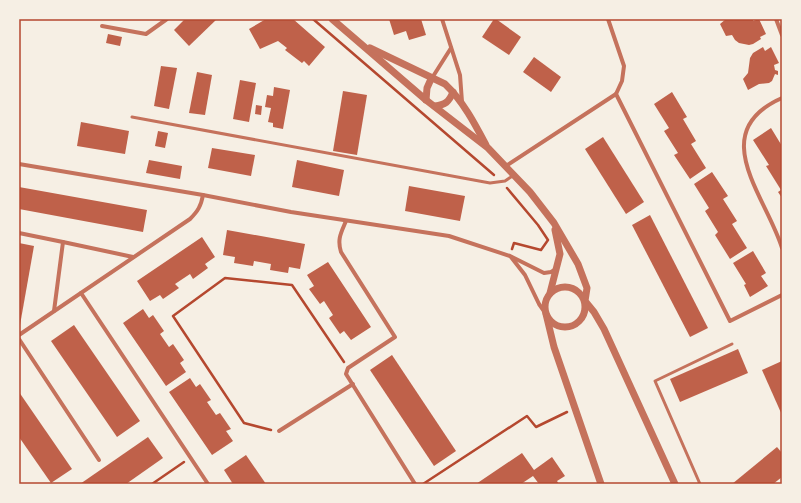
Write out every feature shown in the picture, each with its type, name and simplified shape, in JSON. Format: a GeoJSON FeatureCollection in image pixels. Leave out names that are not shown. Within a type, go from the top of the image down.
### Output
{"type":"FeatureCollection","features":[{"type":"Feature","properties":{"kind":"street"},"geometry":{"type":"LineString","coordinates":[[102,26],[146,34],[167,19]]}},
{"type":"Feature","properties":{"kind":"street"},"geometry":{"type":"LineString","coordinates":[[332,19],[426,100],[488,148],[530,192],[554,224],[578,264],[587,288],[585,313],[578,323],[573,326],[561,327],[551,321],[539,304],[525,275],[510,256]]}},
{"type":"Feature","properties":{"kind":"street"},"geometry":{"type":"LineString","coordinates":[[442,19],[460,75],[463,104]]}},
{"type":"Feature","properties":{"kind":"street"},"geometry":{"type":"LineString","coordinates":[[506,166],[616,94],[622,81],[624,66],[608,19]]}},
{"type":"Feature","properties":{"kind":"street"},"geometry":{"type":"LineString","coordinates":[[776,19],[782,35]]}},
{"type":"Feature","properties":{"kind":"street"},"geometry":{"type":"LineString","coordinates":[[361,44],[431,79],[445,84],[463,104],[488,148]]}},
{"type":"Feature","properties":{"kind":"street"},"geometry":{"type":"LineString","coordinates":[[426,100],[427,88],[431,79],[452,48]]}},
{"type":"Feature","properties":{"kind":"street"},"geometry":{"type":"LineString","coordinates":[[435,106],[447,103],[453,92]]}},
{"type":"Feature","properties":{"kind":"street"},"geometry":{"type":"LineString","coordinates":[[616,94],[730,321],[782,295]]}},
{"type":"Feature","properties":{"kind":"street"},"geometry":{"type":"LineString","coordinates":[[782,98],[768,104],[753,118],[745,133],[744,153],[749,175],[778,235],[782,248]]}},
{"type":"Feature","properties":{"kind":"street"},"geometry":{"type":"LineString","coordinates":[[19,164],[203,195],[291,212],[449,236],[510,256],[544,272],[551,272],[557,269]]}},
{"type":"Feature","properties":{"kind":"street"},"geometry":{"type":"LineString","coordinates":[[19,335],[190,219],[202,204],[203,195]]}},
{"type":"Feature","properties":{"kind":"street"},"geometry":{"type":"LineString","coordinates":[[346,221],[340,234],[338,244],[341,252],[395,337],[348,368],[346,374],[415,484]]}},
{"type":"Feature","properties":{"kind":"street"},"geometry":{"type":"LineString","coordinates":[[554,224],[560,254],[550,293],[545,304],[546,314],[554,348],[601,484]]}},
{"type":"Feature","properties":{"kind":"street"},"geometry":{"type":"LineString","coordinates":[[19,234],[133,257]]}},
{"type":"Feature","properties":{"kind":"street"},"geometry":{"type":"LineString","coordinates":[[54,311],[63,242]]}},
{"type":"Feature","properties":{"kind":"street"},"geometry":{"type":"LineString","coordinates":[[550,293],[561,287],[573,288],[578,291],[594,312],[604,329],[675,484]]}},
{"type":"Feature","properties":{"kind":"street"},"geometry":{"type":"LineString","coordinates":[[81,293],[208,484]]}},
{"type":"Feature","properties":{"kind":"street"},"geometry":{"type":"LineString","coordinates":[[19,339],[99,460]]}},
{"type":"Feature","properties":{"kind":"street"},"geometry":{"type":"LineString","coordinates":[[279,431],[353,384]]}},
{"type":"Feature","properties":{"kind":"lane"},"geometry":{"type":"LineString","coordinates":[[132,117],[490,183],[502,182],[514,175]]}},
{"type":"Feature","properties":{"kind":"lane"},"geometry":{"type":"LineString","coordinates":[[700,484],[655,381],[732,344]]}},
{"type":"Feature","properties":{"kind":"path"},"geometry":{"type":"LineString","coordinates":[[313,19],[502,182],[529,213],[548,240],[541,250],[514,243],[510,256]]}},
{"type":"Feature","properties":{"kind":"path"},"geometry":{"type":"LineString","coordinates":[[279,431],[244,423],[173,316],[225,278],[292,285],[348,368]]}},
{"type":"Feature","properties":{"kind":"path"},"geometry":{"type":"LineString","coordinates":[[422,484],[527,416],[536,427],[575,408]]}},
{"type":"Feature","properties":{"kind":"path"},"geometry":{"type":"LineString","coordinates":[[152,484],[190,457]]}},
{"type":"Feature","properties":{"kind":"building"},"geometry":{"type":"Polygon","coordinates":[[[185,19],[217,19],[189,46],[174,30],[185,19]]]}},
{"type":"Feature","properties":{"kind":"building"},"geometry":{"type":"Polygon","coordinates":[[[266,19],[293,19],[325,47],[309,66],[304,61],[302,63],[285,50],[287,48],[278,41],[260,49],[249,29],[266,19]]]}},
{"type":"Feature","properties":{"kind":"building"},"geometry":{"type":"Polygon","coordinates":[[[389,19],[421,19],[426,35],[409,40],[406,31],[394,35],[389,19]]]}},
{"type":"Feature","properties":{"kind":"building"},"geometry":{"type":"Polygon","coordinates":[[[494,19],[521,37],[509,55],[482,37],[494,19]]]}},
{"type":"Feature","properties":{"kind":"building"},"geometry":{"type":"Polygon","coordinates":[[[726,19],[753,19],[753,21],[759,19],[766,34],[760,37],[761,39],[753,44],[749,45],[739,43],[732,35],[726,36],[720,24],[726,19]]]}},
{"type":"Feature","properties":{"kind":"building"},"geometry":{"type":"Polygon","coordinates":[[[108,34],[122,37],[120,46],[106,43],[108,34]]]}},
{"type":"Feature","properties":{"kind":"building"},"geometry":{"type":"Polygon","coordinates":[[[763,47],[765,51],[771,47],[779,63],[774,65],[775,70],[778,71],[778,75],[775,74],[772,81],[769,83],[759,84],[748,90],[743,79],[748,73],[750,58],[753,53],[763,47]]]}},
{"type":"Feature","properties":{"kind":"building"},"geometry":{"type":"Polygon","coordinates":[[[534,57],[561,77],[551,92],[523,72],[534,57]]]}},
{"type":"Feature","properties":{"kind":"building"},"geometry":{"type":"Polygon","coordinates":[[[161,66],[177,68],[169,109],[154,106],[161,66]]]}},
{"type":"Feature","properties":{"kind":"building"},"geometry":{"type":"Polygon","coordinates":[[[197,72],[212,75],[205,115],[189,113],[197,72]]]}},
{"type":"Feature","properties":{"kind":"building"},"geometry":{"type":"Polygon","coordinates":[[[240,80],[256,83],[249,122],[233,119],[240,80]]]}},
{"type":"Feature","properties":{"kind":"building"},"geometry":{"type":"Polygon","coordinates":[[[274,87],[290,90],[283,129],[273,127],[273,123],[268,122],[271,108],[265,107],[267,95],[273,96],[274,87]]]}},
{"type":"Feature","properties":{"kind":"building"},"geometry":{"type":"Polygon","coordinates":[[[343,91],[367,95],[357,155],[333,151],[343,91]]]}},
{"type":"Feature","properties":{"kind":"building"},"geometry":{"type":"Polygon","coordinates":[[[672,92],[687,117],[683,119],[696,141],[691,144],[706,168],[690,179],[674,155],[678,153],[664,131],[669,128],[654,104],[672,92]]]}},
{"type":"Feature","properties":{"kind":"building"},"geometry":{"type":"Polygon","coordinates":[[[256,105],[262,106],[261,115],[255,114],[256,105]]]}},
{"type":"Feature","properties":{"kind":"building"},"geometry":{"type":"Polygon","coordinates":[[[81,122],[129,131],[125,154],[77,146],[81,122]]]}},
{"type":"Feature","properties":{"kind":"building"},"geometry":{"type":"Polygon","coordinates":[[[771,128],[782,146],[782,198],[778,192],[781,190],[766,166],[769,165],[753,140],[771,128]]]}},
{"type":"Feature","properties":{"kind":"building"},"geometry":{"type":"Polygon","coordinates":[[[158,131],[168,133],[165,148],[155,146],[158,131]]]}},
{"type":"Feature","properties":{"kind":"building"},"geometry":{"type":"Polygon","coordinates":[[[603,137],[644,202],[626,214],[585,149],[603,137]]]}},
{"type":"Feature","properties":{"kind":"building"},"geometry":{"type":"Polygon","coordinates":[[[212,148],[255,155],[251,176],[208,168],[212,148]]]}},
{"type":"Feature","properties":{"kind":"building"},"geometry":{"type":"Polygon","coordinates":[[[149,160],[182,166],[180,179],[146,173],[149,160]]]}},
{"type":"Feature","properties":{"kind":"building"},"geometry":{"type":"Polygon","coordinates":[[[297,160],[344,170],[339,196],[292,187],[297,160]]]}},
{"type":"Feature","properties":{"kind":"building"},"geometry":{"type":"Polygon","coordinates":[[[712,172],[728,196],[723,199],[737,221],[732,224],[747,248],[730,259],[715,235],[718,232],[705,211],[709,208],[694,184],[712,172]]]}},
{"type":"Feature","properties":{"kind":"building"},"geometry":{"type":"Polygon","coordinates":[[[409,186],[465,196],[460,221],[405,211],[409,186]]]}},
{"type":"Feature","properties":{"kind":"building"},"geometry":{"type":"Polygon","coordinates":[[[19,187],[147,210],[143,232],[19,209],[19,187]]]}},
{"type":"Feature","properties":{"kind":"building"},"geometry":{"type":"Polygon","coordinates":[[[650,215],[708,328],[690,337],[632,225],[650,215]]]}},
{"type":"Feature","properties":{"kind":"building"},"geometry":{"type":"Polygon","coordinates":[[[227,230],[305,244],[300,269],[289,267],[288,273],[270,270],[271,264],[254,261],[253,266],[234,263],[235,257],[223,255],[227,230]]]}},
{"type":"Feature","properties":{"kind":"building"},"geometry":{"type":"Polygon","coordinates":[[[202,237],[215,257],[205,264],[208,268],[193,279],[190,274],[175,284],[179,288],[163,299],[160,295],[150,301],[137,281],[202,237]]]}},
{"type":"Feature","properties":{"kind":"building"},"geometry":{"type":"Polygon","coordinates":[[[19,243],[34,246],[20,325],[19,325],[19,243]]]}},
{"type":"Feature","properties":{"kind":"building"},"geometry":{"type":"Polygon","coordinates":[[[753,251],[766,273],[761,276],[768,286],[750,297],[744,285],[746,284],[733,263],[753,251]]]}},
{"type":"Feature","properties":{"kind":"building"},"geometry":{"type":"Polygon","coordinates":[[[328,262],[371,327],[351,340],[344,331],[340,334],[329,318],[333,315],[324,301],[320,304],[309,289],[314,286],[307,275],[328,262]]]}},
{"type":"Feature","properties":{"kind":"building"},"geometry":{"type":"Polygon","coordinates":[[[143,309],[149,318],[153,315],[164,331],[160,334],[169,347],[173,344],[184,360],[180,363],[186,372],[166,386],[123,323],[143,309]]]}},
{"type":"Feature","properties":{"kind":"building"},"geometry":{"type":"Polygon","coordinates":[[[74,325],[140,421],[117,437],[51,341],[74,325]]]}},
{"type":"Feature","properties":{"kind":"building"},"geometry":{"type":"Polygon","coordinates":[[[738,349],[748,373],[680,402],[670,379],[738,349]]]}},
{"type":"Feature","properties":{"kind":"building"},"geometry":{"type":"Polygon","coordinates":[[[392,355],[456,451],[434,466],[370,370],[392,355]]]}},
{"type":"Feature","properties":{"kind":"building"},"geometry":{"type":"Polygon","coordinates":[[[782,361],[782,415],[762,370],[782,361]]]}},
{"type":"Feature","properties":{"kind":"building"},"geometry":{"type":"Polygon","coordinates":[[[190,378],[196,387],[200,384],[211,400],[207,402],[216,415],[220,413],[231,429],[226,431],[233,441],[212,455],[169,392],[190,378]]]}},
{"type":"Feature","properties":{"kind":"building"},"geometry":{"type":"Polygon","coordinates":[[[19,392],[72,469],[51,483],[19,437],[19,392]]]}},
{"type":"Feature","properties":{"kind":"building"},"geometry":{"type":"Polygon","coordinates":[[[148,437],[163,458],[126,484],[80,484],[148,437]]]}},
{"type":"Feature","properties":{"kind":"building"},"geometry":{"type":"Polygon","coordinates":[[[777,447],[782,453],[782,477],[773,484],[732,484],[777,447]]]}},
{"type":"Feature","properties":{"kind":"building"},"geometry":{"type":"Polygon","coordinates":[[[522,453],[534,470],[552,457],[565,476],[557,481],[559,484],[539,484],[533,476],[521,484],[476,484],[522,453]]]}},
{"type":"Feature","properties":{"kind":"building"},"geometry":{"type":"Polygon","coordinates":[[[246,455],[266,484],[233,484],[224,470],[246,455]]]}}]}
